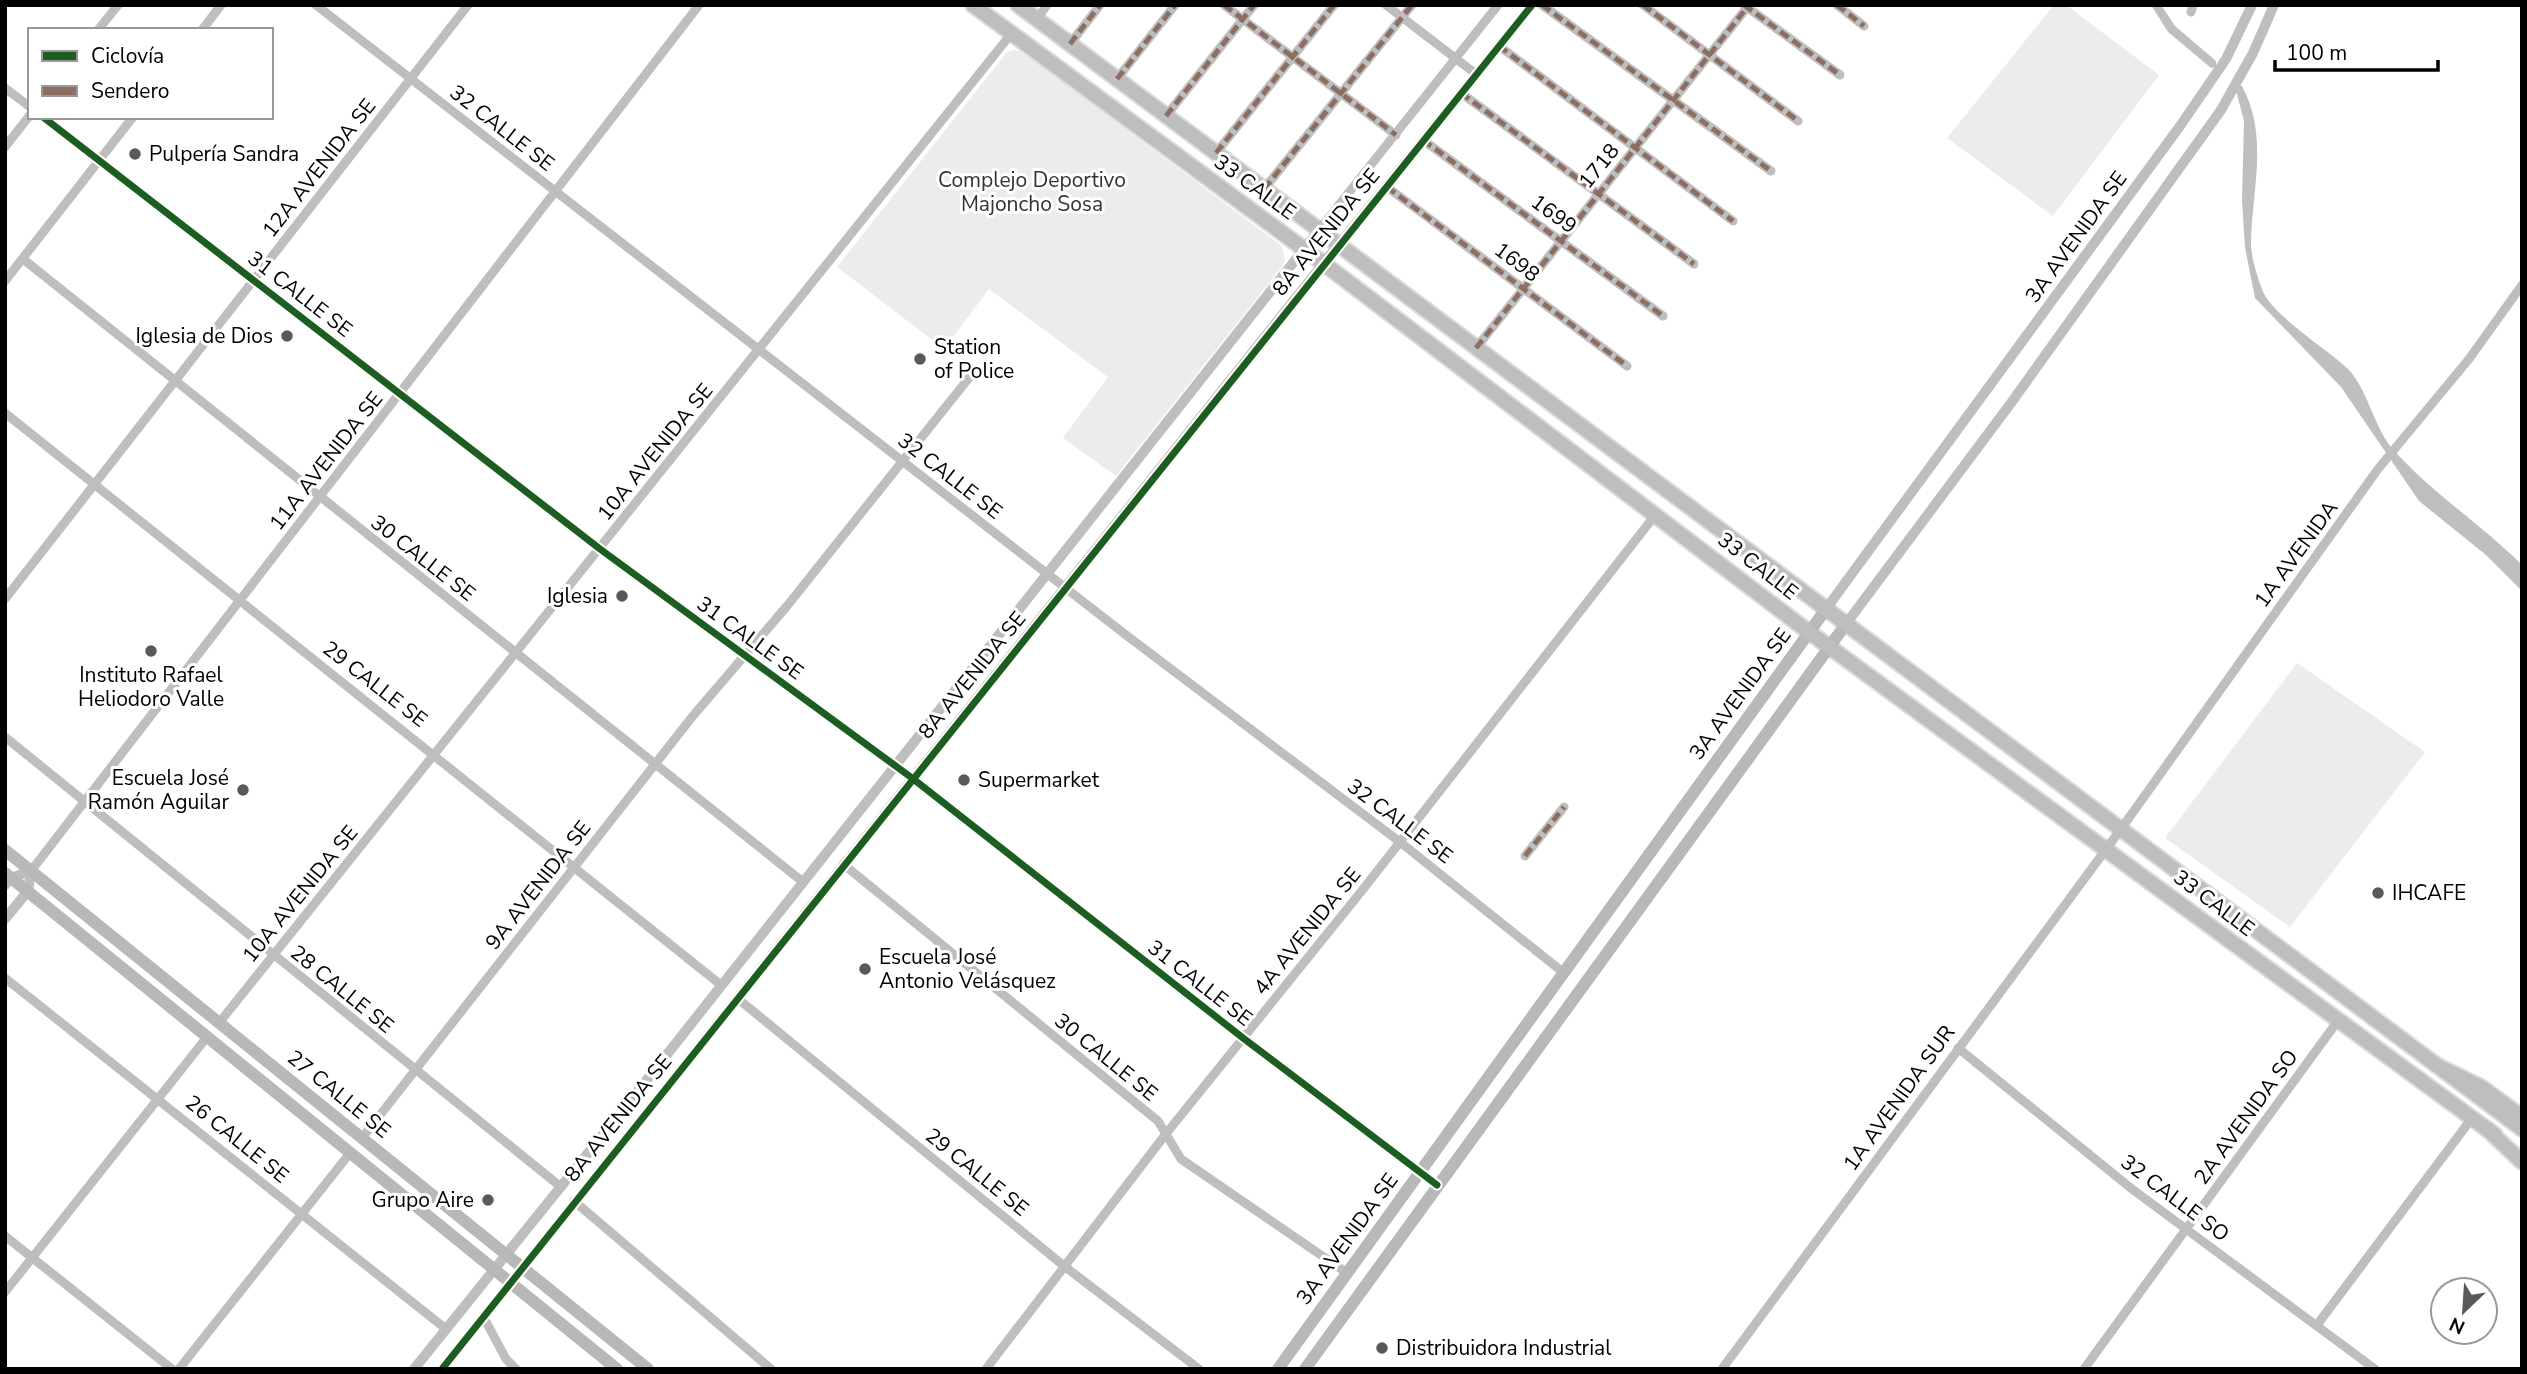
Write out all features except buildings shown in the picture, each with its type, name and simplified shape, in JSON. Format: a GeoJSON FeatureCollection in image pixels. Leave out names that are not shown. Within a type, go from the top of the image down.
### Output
{"type":"FeatureCollection","features":[{"type":"Feature","properties":{"kind":"main road","name":"33 CALLE"},"geometry":{"type":"LineString","coordinates":[[974,5],[1656,514],[1809,632],[2337,1022],[2522,1155]]}},
{"type":"Feature","properties":{"kind":"main road","name":"33 CALLE"},"geometry":{"type":"LineString","coordinates":[[1018,5],[2522,1129]]}},
{"type":"Feature","properties":{"kind":"main road","name":"3A AVENIDA SE"},"geometry":{"type":"LineString","coordinates":[[1278,1369],[1826,609]]}},
{"type":"Feature","properties":{"kind":"main road","name":"3A AVENIDA SE"},"geometry":{"type":"LineString","coordinates":[[1305,1369],[1846,624]]}},
{"type":"Feature","properties":{"kind":"main road","name":"27 CALLE SE"},"geometry":{"type":"LineString","coordinates":[[5,850],[648,1369]]}},
{"type":"Feature","properties":{"kind":"main road","name":"27 CALLE SE"},"geometry":{"type":"LineString","coordinates":[[7,878],[28,891],[617,1369]]}},
{"type":"Feature","properties":{"kind":"main road"},"geometry":{"type":"LineString","coordinates":[[2436,1065],[2480,1087],[2522,1117]]}},
{"type":"Feature","properties":{"kind":"main road"},"geometry":{"type":"LineString","coordinates":[[2487,1129],[2522,1162]]}},
{"type":"Feature","properties":{"kind":"street"},"geometry":{"type":"LineString","coordinates":[[100,28],[118,5]]}},
{"type":"Feature","properties":{"kind":"street"},"geometry":{"type":"LineString","coordinates":[[204,28],[221,5]]}},
{"type":"Feature","properties":{"kind":"street","name":"32 CALLE SE"},"geometry":{"type":"LineString","coordinates":[[316,5],[1046,574],[1400,842],[1564,973]]}},
{"type":"Feature","properties":{"kind":"street","name":"12A AVENIDA SE"},"geometry":{"type":"LineString","coordinates":[[5,599],[468,5]]}},
{"type":"Feature","properties":{"kind":"street","name":"11A AVENIDA SE"},"geometry":{"type":"LineString","coordinates":[[31,871],[699,5]]}},
{"type":"Feature","properties":{"kind":"street"},"geometry":{"type":"LineString","coordinates":[[1037,19],[1047,5]]}},
{"type":"Feature","properties":{"kind":"street"},"geometry":{"type":"LineString","coordinates":[[1070,44],[1100,5]]}},
{"type":"Feature","properties":{"kind":"street"},"geometry":{"type":"LineString","coordinates":[[1117,79],[1175,5]]}},
{"type":"Feature","properties":{"kind":"street"},"geometry":{"type":"LineString","coordinates":[[1224,5],[1396,135]]}},
{"type":"Feature","properties":{"kind":"street"},"geometry":{"type":"LineString","coordinates":[[1166,116],[1254,5]]}},
{"type":"Feature","properties":{"kind":"street"},"geometry":{"type":"LineString","coordinates":[[1216,153],[1334,5]]}},
{"type":"Feature","properties":{"kind":"street"},"geometry":{"type":"LineString","coordinates":[[1386,5],[1476,74]]}},
{"type":"Feature","properties":{"kind":"street"},"geometry":{"type":"LineString","coordinates":[[1264,189],[1412,5]]}},
{"type":"Feature","properties":{"kind":"street","name":"8A AVENIDA SE"},"geometry":{"type":"LineString","coordinates":[[414,1369],[495,1271],[1497,5]]}},
{"type":"Feature","properties":{"kind":"street","name":"8A AVENIDA SE"},"geometry":{"type":"LineString","coordinates":[[442,1369],[1064,587],[1532,5]]}},
{"type":"Feature","properties":{"kind":"street"},"geometry":{"type":"LineString","coordinates":[[1542,5],[1771,171]]}},
{"type":"Feature","properties":{"kind":"street"},"geometry":{"type":"LineString","coordinates":[[1643,5],[1798,121]]}},
{"type":"Feature","properties":{"kind":"street"},"geometry":{"type":"LineString","coordinates":[[1838,5],[1864,26]]}},
{"type":"Feature","properties":{"kind":"street","name":"3A AVENIDA SE"},"geometry":{"type":"LineString","coordinates":[[1826,609],[2180,126],[2226,59],[2252,5]]}},
{"type":"Feature","properties":{"kind":"street","name":"3A AVENIDA SE"},"geometry":{"type":"LineString","coordinates":[[1846,624],[2011,403],[2221,110],[2253,53],[2274,5]]}},
{"type":"Feature","properties":{"kind":"street"},"geometry":{"type":"LineString","coordinates":[[1747,6],[1840,75]]}},
{"type":"Feature","properties":{"kind":"street","name":"1718"},"geometry":{"type":"LineString","coordinates":[[1476,348],[1747,6]]}},
{"type":"Feature","properties":{"kind":"street","name":"10A AVENIDA SE"},"geometry":{"type":"LineString","coordinates":[[219,1023],[1012,34]]}},
{"type":"Feature","properties":{"kind":"street"},"geometry":{"type":"LineString","coordinates":[[1499,46],[1733,221]]}},
{"type":"Feature","properties":{"kind":"street"},"geometry":{"type":"LineString","coordinates":[[5,88],[28,105]]}},
{"type":"Feature","properties":{"kind":"street"},"geometry":{"type":"LineString","coordinates":[[1461,93],[1693,264]]}},
{"type":"Feature","properties":{"kind":"street"},"geometry":{"type":"LineString","coordinates":[[5,147],[28,118]]}},
{"type":"Feature","properties":{"kind":"street","name":"31 CALLE SE"},"geometry":{"type":"LineString","coordinates":[[46,119],[600,549],[912,778],[1437,1185]]}},
{"type":"Feature","properties":{"kind":"street"},"geometry":{"type":"LineString","coordinates":[[5,281],[131,119]]}},
{"type":"Feature","properties":{"kind":"street","name":"1699"},"geometry":{"type":"LineString","coordinates":[[1423,140],[1663,316]]}},
{"type":"Feature","properties":{"kind":"street","name":"1698"},"geometry":{"type":"LineString","coordinates":[[1387,187],[1627,366]]}},
{"type":"Feature","properties":{"kind":"street","name":"30 CALLE SE"},"geometry":{"type":"LineString","coordinates":[[23,259],[803,882]]}},
{"type":"Feature","properties":{"kind":"street","name":"1A AVENIDA"},"geometry":{"type":"LineString","coordinates":[[2105,849],[2378,469],[2469,359],[2522,285]]}},
{"type":"Feature","properties":{"kind":"street"},"geometry":{"type":"LineString","coordinates":[[902,461],[972,374]]}},
{"type":"Feature","properties":{"kind":"street","name":"29 CALLE SE"},"geometry":{"type":"LineString","coordinates":[[5,413],[721,985]]}},
{"type":"Feature","properties":{"kind":"street","name":"9A AVENIDA SE"},"geometry":{"type":"LineString","coordinates":[[362,1138],[654,765],[743,655],[787,606],[902,461]]}},
{"type":"Feature","properties":{"kind":"street","name":"4A AVENIDA SE"},"geometry":{"type":"LineString","coordinates":[[986,1369],[1165,1135],[1400,842],[1656,514]]}},
{"type":"Feature","properties":{"kind":"street","name":"28 CALLE SE"},"geometry":{"type":"LineString","coordinates":[[5,737],[561,1187]]}},
{"type":"Feature","properties":{"kind":"street"},"geometry":{"type":"LineString","coordinates":[[1525,856],[1564,807]]}},
{"type":"Feature","properties":{"kind":"street","name":"1A AVENIDA SUR"},"geometry":{"type":"LineString","coordinates":[[1722,1369],[2105,849]]}},
{"type":"Feature","properties":{"kind":"street","name":"30 CALLE SE"},"geometry":{"type":"LineString","coordinates":[[844,864],[1158,1121],[1181,1158],[1347,1273]]}},
{"type":"Feature","properties":{"kind":"street"},"geometry":{"type":"LineString","coordinates":[[5,919],[28,891],[31,871],[7,878]]}},
{"type":"Feature","properties":{"kind":"street","name":"26 CALLE SE"},"geometry":{"type":"LineString","coordinates":[[5,978],[446,1329]]}},
{"type":"Feature","properties":{"kind":"street","name":"29 CALLE SE"},"geometry":{"type":"LineString","coordinates":[[737,998],[1064,1266],[1199,1369]]}},
{"type":"Feature","properties":{"kind":"street","name":"2A AVENIDA SO"},"geometry":{"type":"LineString","coordinates":[[2084,1369],[2337,1022]]}},
{"type":"Feature","properties":{"kind":"street"},"geometry":{"type":"LineString","coordinates":[[5,1292],[207,1037]]}},
{"type":"Feature","properties":{"kind":"street","name":"32 CALLE SO"},"geometry":{"type":"LineString","coordinates":[[1958,1048],[2187,1230],[2375,1369]]}},
{"type":"Feature","properties":{"kind":"street"},"geometry":{"type":"LineString","coordinates":[[2317,1325],[2472,1118]]}},
{"type":"Feature","properties":{"kind":"street"},"geometry":{"type":"LineString","coordinates":[[179,1369],[350,1153]]}},
{"type":"Feature","properties":{"kind":"street"},"geometry":{"type":"LineString","coordinates":[[575,1201],[771,1369]]}},
{"type":"Feature","properties":{"kind":"street"},"geometry":{"type":"LineString","coordinates":[[5,1236],[172,1369]]}},
{"type":"Feature","properties":{"kind":"street"},"geometry":{"type":"LineString","coordinates":[[483,1316],[506,1359],[516,1369]]}},
{"type":"Feature","properties":{"kind":"green space"},"geometry":{"type":"Polygon","coordinates":[[[2054,5],[2066,5],[2159,75],[2053,216],[1947,138],[2054,5]]]}},
{"type":"Feature","properties":{"kind":"green space","name":"Complejo Deportivo Majoncho Sosa"},"geometry":{"type":"Polygon","coordinates":[[[1007,52],[1023,52],[1282,246],[1285,261],[1281,268],[1116,476],[1063,438],[1108,377],[989,289],[944,349],[837,267],[1007,52]]]}},
{"type":"Feature","properties":{"kind":"green space"},"geometry":{"type":"Polygon","coordinates":[[[2297,663],[2425,752],[2290,927],[2165,838],[2297,663]]]}},
{"type":"Feature","properties":{"kind":"shaded area"},"geometry":{"type":"Polygon","coordinates":[[[2151,5],[2161,5],[2175,26],[2216,61],[2216,67],[2211,68],[2168,32],[2151,5]]]}},
{"type":"Feature","properties":{"kind":"shaded area"},"geometry":{"type":"Polygon","coordinates":[[[2234,83],[2242,86],[2255,124],[2257,163],[2251,248],[2258,278],[2267,299],[2287,320],[2354,376],[2385,438],[2406,463],[2522,565],[2522,591],[2486,555],[2419,501],[2341,387],[2255,298],[2245,248],[2242,200],[2244,121],[2234,83]]]}},
{"type":"Feature","properties":{"kind":"marked path"},"geometry":{"type":"LineString","coordinates":[[1070,44],[1100,5]]}},
{"type":"Feature","properties":{"kind":"marked path"},"geometry":{"type":"LineString","coordinates":[[1117,79],[1175,5]]}},
{"type":"Feature","properties":{"kind":"marked path"},"geometry":{"type":"LineString","coordinates":[[1224,5],[1396,135]]}},
{"type":"Feature","properties":{"kind":"marked path"},"geometry":{"type":"LineString","coordinates":[[1166,116],[1254,5]]}},
{"type":"Feature","properties":{"kind":"marked path"},"geometry":{"type":"LineString","coordinates":[[1216,153],[1334,5]]}},
{"type":"Feature","properties":{"kind":"marked path"},"geometry":{"type":"LineString","coordinates":[[1264,189],[1412,5]]}},
{"type":"Feature","properties":{"kind":"marked path"},"geometry":{"type":"LineString","coordinates":[[1542,5],[1771,171]]}},
{"type":"Feature","properties":{"kind":"marked path"},"geometry":{"type":"LineString","coordinates":[[1643,5],[1798,121]]}},
{"type":"Feature","properties":{"kind":"marked path"},"geometry":{"type":"LineString","coordinates":[[1744,5],[1840,75]]}},
{"type":"Feature","properties":{"kind":"marked path"},"geometry":{"type":"LineString","coordinates":[[1476,348],[1749,5]]}},
{"type":"Feature","properties":{"kind":"marked path"},"geometry":{"type":"LineString","coordinates":[[1837,5],[1864,26]]}},
{"type":"Feature","properties":{"kind":"marked path"},"geometry":{"type":"LineString","coordinates":[[1499,46],[1733,221]]}},
{"type":"Feature","properties":{"kind":"marked path"},"geometry":{"type":"LineString","coordinates":[[1461,93],[1694,264]]}},
{"type":"Feature","properties":{"kind":"marked path"},"geometry":{"type":"LineString","coordinates":[[1423,140],[1663,316]]}},
{"type":"Feature","properties":{"kind":"marked path"},"geometry":{"type":"LineString","coordinates":[[1387,187],[1627,366]]}},
{"type":"Feature","properties":{"kind":"marked path"},"geometry":{"type":"LineString","coordinates":[[1525,856],[1564,807]]}},
{"type":"Feature","properties":{"kind":"cycle path"},"geometry":{"type":"LineString","coordinates":[[442,1369],[1532,5]]}},
{"type":"Feature","properties":{"kind":"cycle path"},"geometry":{"type":"LineString","coordinates":[[46,119],[600,549],[912,778],[1243,1038],[1437,1185]]}},
{"type":"Feature","properties":{"kind":"place","name":"Pulpería Sandra"},"geometry":{"type":"Point","coordinates":[135,154]}},
{"type":"Feature","properties":{"kind":"place","name":"Iglesia de Dios"},"geometry":{"type":"Point","coordinates":[287,336]}},
{"type":"Feature","properties":{"kind":"place","name":"Station of Police"},"geometry":{"type":"Point","coordinates":[920,359]}},
{"type":"Feature","properties":{"kind":"place","name":"Iglesia"},"geometry":{"type":"Point","coordinates":[622,596]}},
{"type":"Feature","properties":{"kind":"place","name":"Instituto Rafael Heliodoro Valle"},"geometry":{"type":"Point","coordinates":[151,651]}},
{"type":"Feature","properties":{"kind":"place","name":"Supermarket"},"geometry":{"type":"Point","coordinates":[964,780]}},
{"type":"Feature","properties":{"kind":"place","name":"Escuela José Ramón Aguilar"},"geometry":{"type":"Point","coordinates":[243,790]}},
{"type":"Feature","properties":{"kind":"place","name":"IHCAFE"},"geometry":{"type":"Point","coordinates":[2378,893]}},
{"type":"Feature","properties":{"kind":"place","name":"Escuela José Antonio Velásquez"},"geometry":{"type":"Point","coordinates":[865,969]}},
{"type":"Feature","properties":{"kind":"place","name":"Grupo Aire"},"geometry":{"type":"Point","coordinates":[488,1200]}},
{"type":"Feature","properties":{"kind":"place","name":"Distribuidora Industrial"},"geometry":{"type":"Point","coordinates":[1382,1348]}}]}
